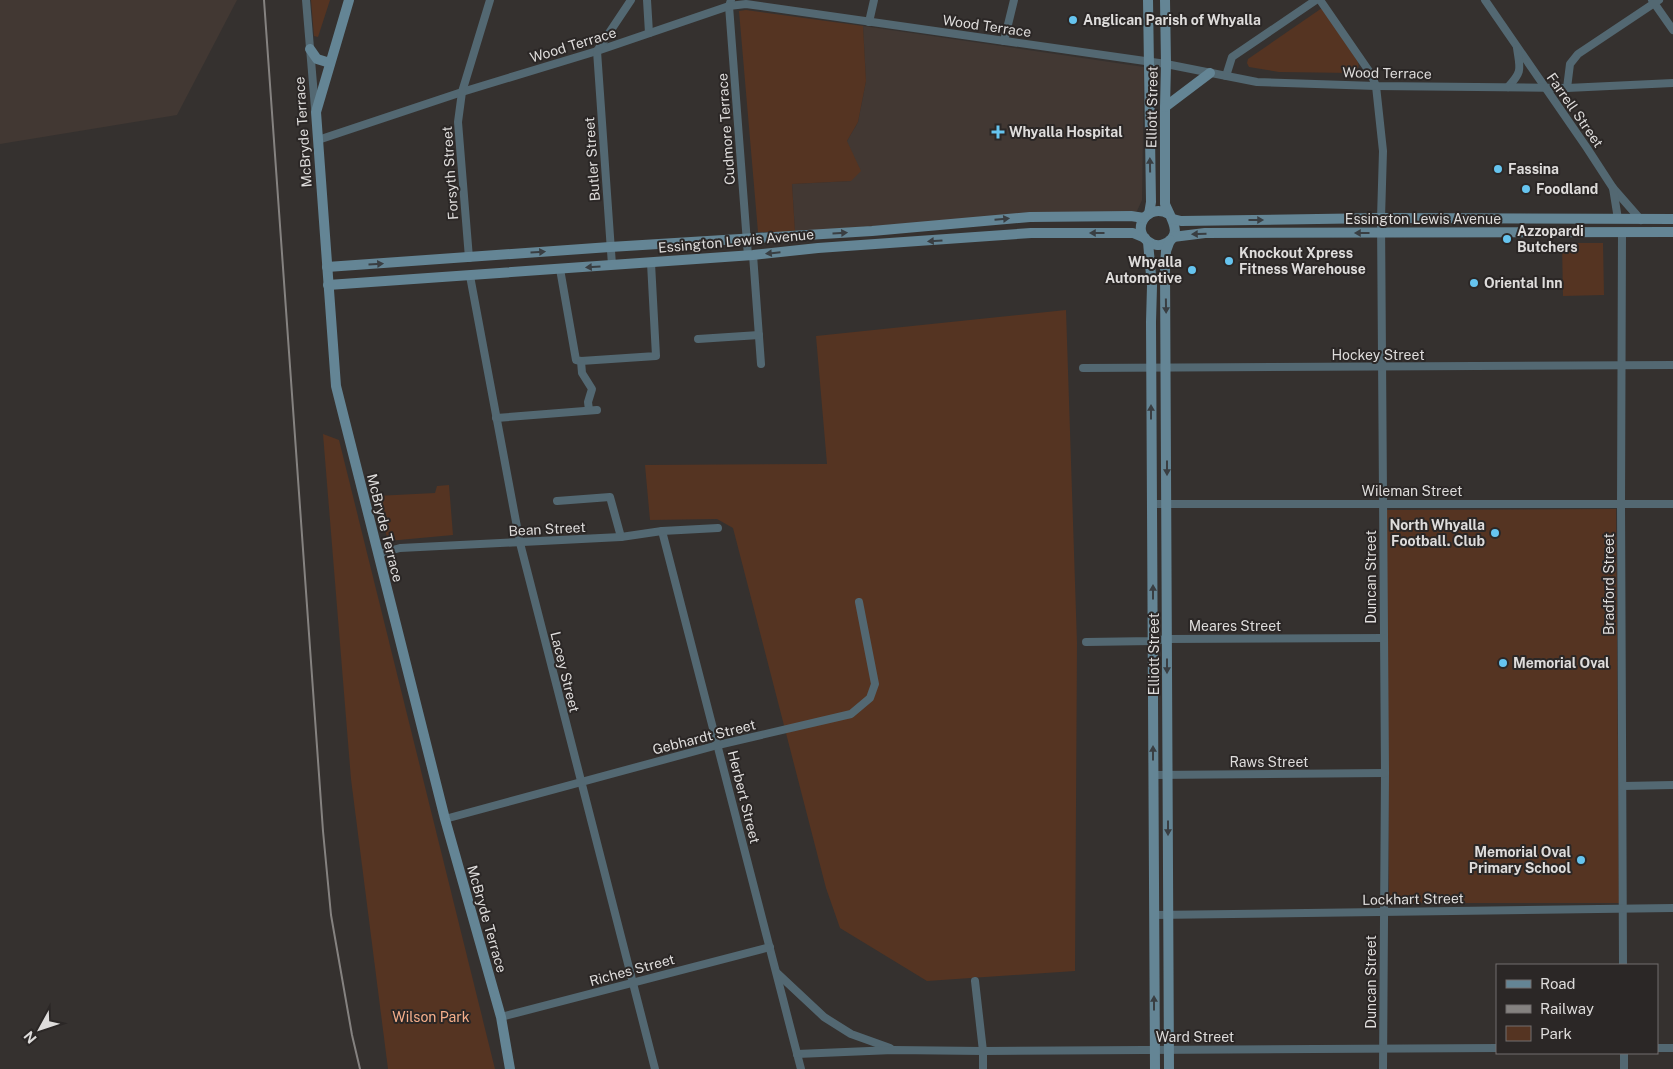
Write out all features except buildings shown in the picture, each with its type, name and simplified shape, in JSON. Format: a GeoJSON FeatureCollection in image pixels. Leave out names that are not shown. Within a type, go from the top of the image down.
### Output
{"type":"FeatureCollection","features":[{"type":"Feature","properties":{"kind":"main road"},"geometry":{"type":"LineString","coordinates":[[316,112],[349,0]]}},
{"type":"Feature","properties":{"kind":"main road","name":"Elliott Street"},"geometry":{"type":"LineString","coordinates":[[1146,216],[1151,202],[1148,0]]}},
{"type":"Feature","properties":{"kind":"main road","name":"Elliott Street"},"geometry":{"type":"LineString","coordinates":[[1165,0],[1165,204],[1171,217]]}},
{"type":"Feature","properties":{"kind":"main road"},"geometry":{"type":"LineString","coordinates":[[310,49],[317,58],[330,63]]}},
{"type":"Feature","properties":{"kind":"main road"},"geometry":{"type":"LineString","coordinates":[[1165,107],[1210,73]]}},
{"type":"Feature","properties":{"kind":"main road","name":"McBryde Terrace"},"geometry":{"type":"LineString","coordinates":[[316,112],[336,386],[445,819],[514,1069]]}},
{"type":"Feature","properties":{"kind":"main road"},"geometry":{"type":"LineString","coordinates":[[1159,211],[1171,217],[1175,228],[1171,239],[1159,245],[1146,240],[1141,228],[1146,216],[1159,211]]}},
{"type":"Feature","properties":{"kind":"main road","name":"Essington Lewis Avenue"},"geometry":{"type":"LineString","coordinates":[[327,267],[872,231],[1030,217],[1146,216]]}},
{"type":"Feature","properties":{"kind":"main road","name":"Essington Lewis Avenue"},"geometry":{"type":"LineString","coordinates":[[1171,217],[1180,221],[1381,218],[1673,219]]}},
{"type":"Feature","properties":{"kind":"main road"},"geometry":{"type":"LineString","coordinates":[[1618,219],[1622,233]]}},
{"type":"Feature","properties":{"kind":"main road","name":"Essington Lewis Avenue"},"geometry":{"type":"LineString","coordinates":[[1171,239],[1205,233],[1673,232]]}},
{"type":"Feature","properties":{"kind":"main road","name":"Essington Lewis Avenue"},"geometry":{"type":"LineString","coordinates":[[328,285],[751,256],[818,248],[1031,233],[1133,233],[1146,240]]}},
{"type":"Feature","properties":{"kind":"main road","name":"Elliott Street"},"geometry":{"type":"LineString","coordinates":[[1169,1069],[1165,267],[1166,251],[1171,239]]}},
{"type":"Feature","properties":{"kind":"main road","name":"Elliott Street"},"geometry":{"type":"LineString","coordinates":[[1146,240],[1152,286],[1155,1069]]}},
{"type":"Feature","properties":{"kind":"main road"},"geometry":{"type":"LineString","coordinates":[[468,258],[470,276]]}},
{"type":"Feature","properties":{"kind":"main road","name":"McBryde Terrace"},"geometry":{"type":"LineString","coordinates":[[508,1050],[510,1069]]}},
{"type":"Feature","properties":{"kind":"street","name":"McBryde Terrace"},"geometry":{"type":"LineString","coordinates":[[306,0],[316,112]]}},
{"type":"Feature","properties":{"kind":"street","name":"Forsyth Street"},"geometry":{"type":"LineString","coordinates":[[468,258],[458,122],[462,92],[490,0]]}},
{"type":"Feature","properties":{"kind":"street"},"geometry":{"type":"LineString","coordinates":[[597,51],[631,0]]}},
{"type":"Feature","properties":{"kind":"street"},"geometry":{"type":"LineString","coordinates":[[647,0],[650,33]]}},
{"type":"Feature","properties":{"kind":"street"},"geometry":{"type":"LineString","coordinates":[[869,22],[874,0]]}},
{"type":"Feature","properties":{"kind":"street"},"geometry":{"type":"LineString","coordinates":[[1004,41],[1014,0]]}},
{"type":"Feature","properties":{"kind":"street"},"geometry":{"type":"LineString","coordinates":[[1226,76],[1232,57],[1316,0]]}},
{"type":"Feature","properties":{"kind":"street"},"geometry":{"type":"LineString","coordinates":[[1320,0],[1371,74],[1376,86]]}},
{"type":"Feature","properties":{"kind":"street","name":"Farrell Street"},"geometry":{"type":"LineString","coordinates":[[1485,0],[1613,188],[1641,220]]}},
{"type":"Feature","properties":{"kind":"street"},"geometry":{"type":"LineString","coordinates":[[1567,88],[1570,64],[1578,54],[1655,1],[1673,30]]}},
{"type":"Feature","properties":{"kind":"street","name":"Wood Terrace"},"geometry":{"type":"LineString","coordinates":[[318,140],[462,92],[597,51],[730,3],[1166,64],[1257,82],[1376,86],[1567,88],[1673,83]]}},
{"type":"Feature","properties":{"kind":"street","name":"Cudmore Terrace"},"geometry":{"type":"LineString","coordinates":[[730,3],[747,239],[751,256],[761,364]]}},
{"type":"Feature","properties":{"kind":"street","name":"Farrell Street"},"geometry":{"type":"LineString","coordinates":[[1508,87],[1517,78],[1520,70],[1516,46]]}},
{"type":"Feature","properties":{"kind":"street","name":"Butler Street"},"geometry":{"type":"LineString","coordinates":[[597,51],[612,265]]}},
{"type":"Feature","properties":{"kind":"street","name":"Duncan Street"},"geometry":{"type":"LineString","coordinates":[[1376,86],[1383,151],[1381,218],[1385,773],[1383,1069]]}},
{"type":"Feature","properties":{"kind":"street","name":"Farrell Street"},"geometry":{"type":"LineString","coordinates":[[1613,188],[1618,219]]}},
{"type":"Feature","properties":{"kind":"street","name":"Bradford Street"},"geometry":{"type":"LineString","coordinates":[[1622,233],[1623,964]]}},
{"type":"Feature","properties":{"kind":"street"},"geometry":{"type":"LineString","coordinates":[[560,269],[576,360],[656,356],[651,262]]}},
{"type":"Feature","properties":{"kind":"street","name":"Lacey Street"},"geometry":{"type":"LineString","coordinates":[[470,276],[520,543],[655,1069]]}},
{"type":"Feature","properties":{"kind":"street"},"geometry":{"type":"LineString","coordinates":[[698,339],[759,335]]}},
{"type":"Feature","properties":{"kind":"street"},"geometry":{"type":"LineString","coordinates":[[496,418],[593,410],[588,402],[592,389],[582,373],[582,361]]}},
{"type":"Feature","properties":{"kind":"street","name":"Hockey Street"},"geometry":{"type":"LineString","coordinates":[[1084,368],[1382,368],[1673,365]]}},
{"type":"Feature","properties":{"kind":"street"},"geometry":{"type":"LineString","coordinates":[[557,501],[610,497],[621,537]]}},
{"type":"Feature","properties":{"kind":"street","name":"Wileman Street"},"geometry":{"type":"LineString","coordinates":[[1152,504],[1673,504]]}},
{"type":"Feature","properties":{"kind":"street","name":"Bean Street"},"geometry":{"type":"LineString","coordinates":[[378,554],[400,548],[621,537],[662,531],[718,528]]}},
{"type":"Feature","properties":{"kind":"street","name":"Herbert Street"},"geometry":{"type":"LineString","coordinates":[[662,531],[801,1069]]}},
{"type":"Feature","properties":{"kind":"street","name":"Gebhardt Street"},"geometry":{"type":"LineString","coordinates":[[445,819],[718,746],[851,714],[870,698],[875,684],[859,602]]}},
{"type":"Feature","properties":{"kind":"street","name":"Meares Street"},"geometry":{"type":"LineString","coordinates":[[1086,642],[1167,639],[1384,638]]}},
{"type":"Feature","properties":{"kind":"street","name":"Raws Street"},"geometry":{"type":"LineString","coordinates":[[1153,775],[1385,773]]}},
{"type":"Feature","properties":{"kind":"street"},"geometry":{"type":"LineString","coordinates":[[1623,786],[1673,785]]}},
{"type":"Feature","properties":{"kind":"street","name":"Lockhart Street"},"geometry":{"type":"LineString","coordinates":[[1154,915],[1673,908]]}},
{"type":"Feature","properties":{"kind":"street","name":"Riches Street"},"geometry":{"type":"LineString","coordinates":[[501,1017],[770,947]]}},
{"type":"Feature","properties":{"kind":"street","name":"Ward Street"},"geometry":{"type":"LineString","coordinates":[[777,973],[824,1017],[851,1034],[893,1050]]}},
{"type":"Feature","properties":{"kind":"street"},"geometry":{"type":"LineString","coordinates":[[975,982],[983,1051],[983,1069]]}},
{"type":"Feature","properties":{"kind":"street","name":"Ward Street"},"geometry":{"type":"LineString","coordinates":[[797,1054],[893,1050],[1496,1048]]}},
{"type":"Feature","properties":{"kind":"street"},"geometry":{"type":"LineString","coordinates":[[1658,1048],[1673,1048]]}},
{"type":"Feature","properties":{"kind":"street"},"geometry":{"type":"LineString","coordinates":[[1624,1054],[1624,1069]]}},
{"type":"Feature","properties":{"kind":"shaded area"},"geometry":{"type":"Polygon","coordinates":[[[0,0],[237,0],[177,115],[0,144],[0,0]]]}},
{"type":"Feature","properties":{"kind":"shaded area","name":"Whyalla Hospital"},"geometry":{"type":"Polygon","coordinates":[[[863,26],[1144,67],[1142,200],[1137,211],[1131,213],[1019,215],[795,232],[792,184],[851,181],[847,141],[858,122],[866,81],[863,26]]]}},
{"type":"Feature","properties":{"kind":"green space"},"geometry":{"type":"Polygon","coordinates":[[[311,0],[330,0],[318,37],[314,36],[311,0]]]}},
{"type":"Feature","properties":{"kind":"green space"},"geometry":{"type":"Polygon","coordinates":[[[1322,8],[1358,62],[1358,68],[1354,73],[1279,72],[1249,67],[1248,59],[1322,8]]]}},
{"type":"Feature","properties":{"kind":"green space"},"geometry":{"type":"Polygon","coordinates":[[[746,10],[863,26],[866,81],[858,122],[847,141],[861,171],[851,181],[792,184],[795,232],[758,232],[739,11],[746,10]]]}},
{"type":"Feature","properties":{"kind":"green space"},"geometry":{"type":"Polygon","coordinates":[[[1562,243],[1603,243],[1604,295],[1563,296],[1562,243]]]}},
{"type":"Feature","properties":{"kind":"green space"},"geometry":{"type":"Polygon","coordinates":[[[1066,310],[1077,643],[1075,971],[927,981],[840,928],[826,888],[733,528],[717,519],[650,520],[645,465],[827,464],[816,336],[1066,310]]]}},
{"type":"Feature","properties":{"kind":"green space","name":"Wilson Park"},"geometry":{"type":"Polygon","coordinates":[[[323,434],[339,440],[495,1069],[388,1069],[351,779],[323,434]]]}},
{"type":"Feature","properties":{"kind":"green space"},"geometry":{"type":"Polygon","coordinates":[[[449,485],[453,535],[388,541],[376,496],[435,493],[437,486],[449,485]]]}},
{"type":"Feature","properties":{"kind":"green space"},"geometry":{"type":"Polygon","coordinates":[[[1616,509],[1619,903],[1389,903],[1386,510],[1616,509]]]}},
{"type":"Feature","properties":{"kind":"railway"},"geometry":{"type":"LineString","coordinates":[[264,0],[323,831],[331,915],[352,1035],[360,1069]]}},
{"type":"Feature","properties":{"kind":"place","name":"Anglican Parish of Whyalla"},"geometry":{"type":"Point","coordinates":[1073,20]}},
{"type":"Feature","properties":{"kind":"place","name":"Whyalla Hospital"},"geometry":{"type":"Point","coordinates":[998,132]}},
{"type":"Feature","properties":{"kind":"place","name":"Fassina"},"geometry":{"type":"Point","coordinates":[1498,169]}},
{"type":"Feature","properties":{"kind":"place","name":"Foodland"},"geometry":{"type":"Point","coordinates":[1526,189]}},
{"type":"Feature","properties":{"kind":"place","name":"Azzopardi Butchers"},"geometry":{"type":"Point","coordinates":[1507,239]}},
{"type":"Feature","properties":{"kind":"place","name":"Knockout Xpress Fitness Warehouse"},"geometry":{"type":"Point","coordinates":[1229,261]}},
{"type":"Feature","properties":{"kind":"place","name":"Whyalla Automotive"},"geometry":{"type":"Point","coordinates":[1192,270]}},
{"type":"Feature","properties":{"kind":"place","name":"Oriental Inn"},"geometry":{"type":"Point","coordinates":[1474,283]}},
{"type":"Feature","properties":{"kind":"place","name":"North Whyalla Football. Club"},"geometry":{"type":"Point","coordinates":[1495,533]}},
{"type":"Feature","properties":{"kind":"place","name":"Memorial Oval"},"geometry":{"type":"Point","coordinates":[1503,663]}},
{"type":"Feature","properties":{"kind":"place","name":"Memorial Oval Primary School"},"geometry":{"type":"Point","coordinates":[1581,860]}}]}
